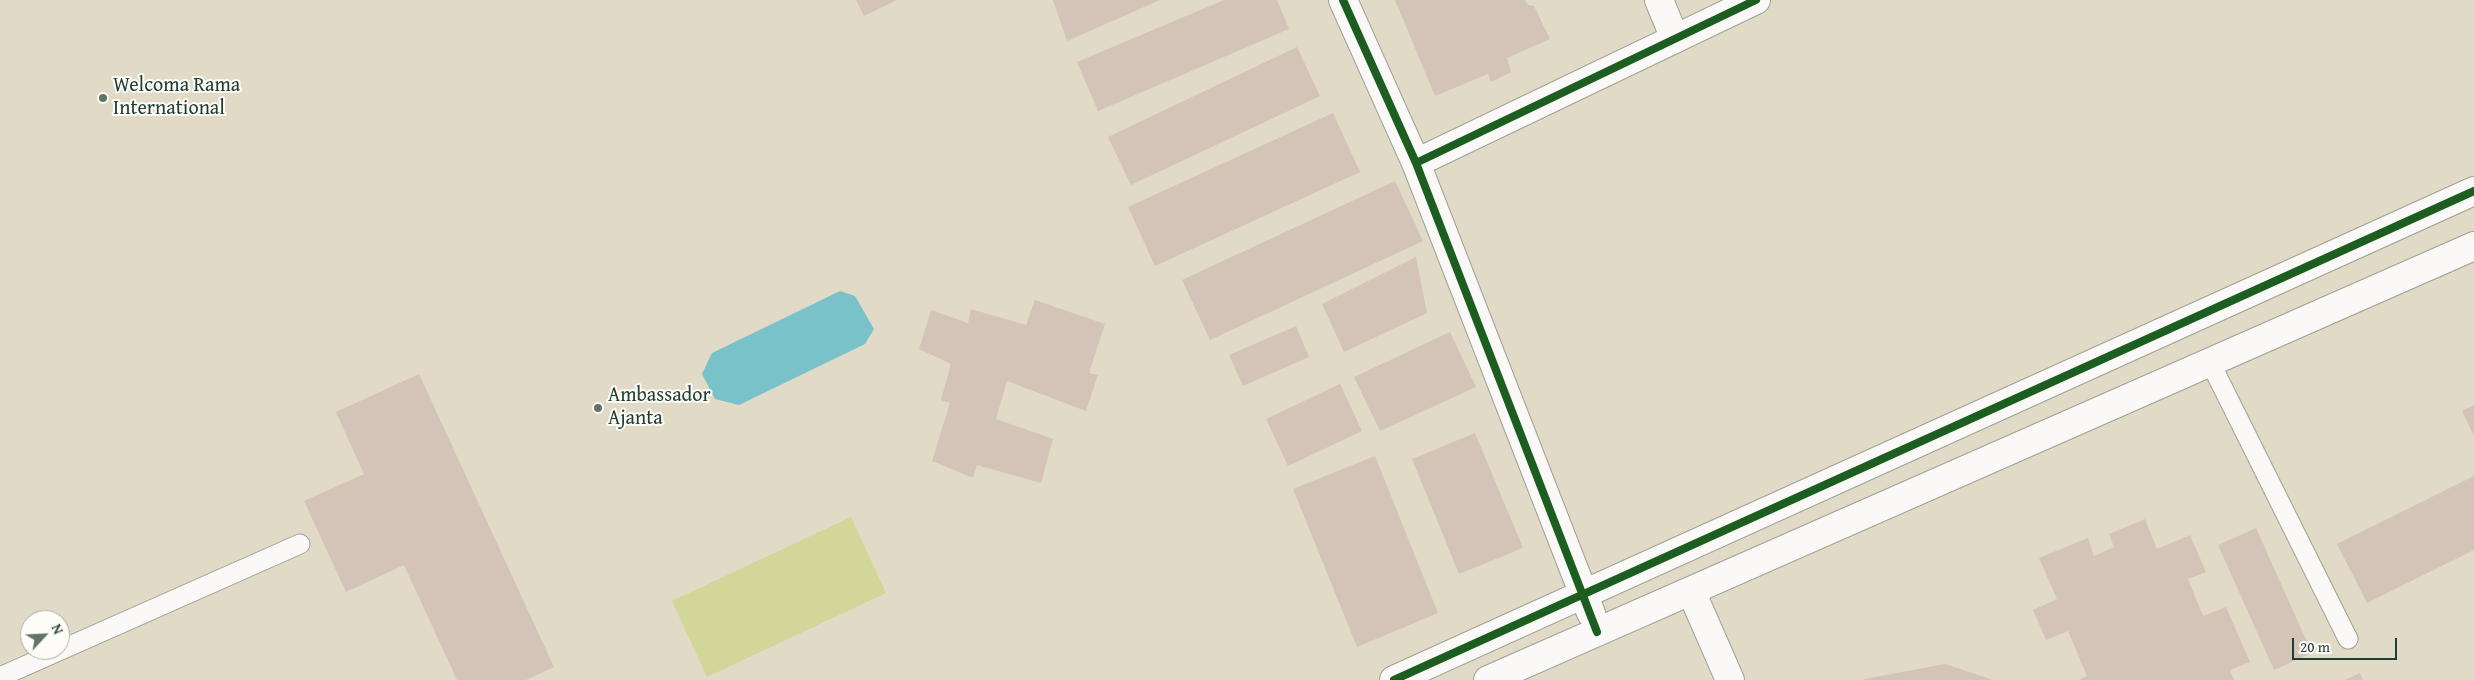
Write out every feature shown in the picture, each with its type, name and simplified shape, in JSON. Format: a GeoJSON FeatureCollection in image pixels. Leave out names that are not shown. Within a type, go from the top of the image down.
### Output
{"type":"FeatureCollection","features":[{"type":"Feature","properties":{"kind":"street"},"geometry":{"type":"LineString","coordinates":[[1343,0],[1416,163],[1584,594],[1597,632]]}},
{"type":"Feature","properties":{"kind":"street"},"geometry":{"type":"LineString","coordinates":[[1659,0],[1675,39]]}},
{"type":"Feature","properties":{"kind":"street"},"geometry":{"type":"LineString","coordinates":[[1416,163],[1756,0]]}},
{"type":"Feature","properties":{"kind":"street"},"geometry":{"type":"LineString","coordinates":[[1394,680],[2474,191]]}},
{"type":"Feature","properties":{"kind":"street"},"geometry":{"type":"LineString","coordinates":[[1488,680],[2474,246]]}},
{"type":"Feature","properties":{"kind":"street"},"geometry":{"type":"LineString","coordinates":[[1691,591],[1730,680]]}},
{"type":"Feature","properties":{"kind":"lane"},"geometry":{"type":"LineString","coordinates":[[2210,362],[2348,639]]}},
{"type":"Feature","properties":{"kind":"lane"},"geometry":{"type":"LineString","coordinates":[[0,677],[300,544]]}},
{"type":"Feature","properties":{"kind":"green space"},"geometry":{"type":"Polygon","coordinates":[[[851,517],[886,593],[707,677],[672,601],[851,517]]]}},
{"type":"Feature","properties":{"kind":"water"},"geometry":{"type":"Polygon","coordinates":[[[840,291],[855,296],[874,329],[865,344],[739,405],[715,399],[702,374],[712,353],[840,291]]]}},
{"type":"Feature","properties":{"kind":"building"},"geometry":{"type":"Polygon","coordinates":[[[856,0],[897,0],[864,16],[856,0]]]}},
{"type":"Feature","properties":{"kind":"building"},"geometry":{"type":"Polygon","coordinates":[[[1053,0],[1160,0],[1067,41],[1053,0]]]}},
{"type":"Feature","properties":{"kind":"building"},"geometry":{"type":"Polygon","coordinates":[[[1224,0],[1277,0],[1289,29],[1098,111],[1077,62],[1224,0]]]}},
{"type":"Feature","properties":{"kind":"building"},"geometry":{"type":"Polygon","coordinates":[[[1395,0],[1525,0],[1528,5],[1534,6],[1550,39],[1507,58],[1511,72],[1491,82],[1488,74],[1435,96],[1395,0]]]}},
{"type":"Feature","properties":{"kind":"building"},"geometry":{"type":"Polygon","coordinates":[[[1297,47],[1320,96],[1131,185],[1108,137],[1297,47]]]}},
{"type":"Feature","properties":{"kind":"building"},"geometry":{"type":"Polygon","coordinates":[[[1333,113],[1360,172],[1155,266],[1128,207],[1333,113]]]}},
{"type":"Feature","properties":{"kind":"building"},"geometry":{"type":"Polygon","coordinates":[[[1395,181],[1423,241],[1210,340],[1182,280],[1395,181]]]}},
{"type":"Feature","properties":{"kind":"building"},"geometry":{"type":"Polygon","coordinates":[[[1416,257],[1427,313],[1344,352],[1322,304],[1416,257]]]}},
{"type":"Feature","properties":{"kind":"building"},"geometry":{"type":"Polygon","coordinates":[[[1035,300],[1105,324],[1089,373],[1098,375],[1086,411],[1007,381],[996,419],[1053,439],[1041,483],[977,465],[973,478],[932,461],[950,403],[941,400],[951,364],[919,349],[931,310],[968,323],[971,309],[1026,325],[1035,300]]]}},
{"type":"Feature","properties":{"kind":"building"},"geometry":{"type":"Polygon","coordinates":[[[1296,326],[1309,357],[1243,386],[1229,355],[1296,326]]]}},
{"type":"Feature","properties":{"kind":"building"},"geometry":{"type":"Polygon","coordinates":[[[1450,332],[1476,387],[1380,431],[1354,377],[1450,332]]]}},
{"type":"Feature","properties":{"kind":"building"},"geometry":{"type":"Polygon","coordinates":[[[419,374],[554,667],[526,680],[457,680],[404,565],[346,592],[304,501],[364,474],[336,412],[419,374]]]}},
{"type":"Feature","properties":{"kind":"building"},"geometry":{"type":"Polygon","coordinates":[[[1340,384],[1362,431],[1288,466],[1266,419],[1340,384]]]}},
{"type":"Feature","properties":{"kind":"building"},"geometry":{"type":"Polygon","coordinates":[[[2474,405],[2474,436],[2462,411],[2474,405]]]}},
{"type":"Feature","properties":{"kind":"building"},"geometry":{"type":"Polygon","coordinates":[[[1475,433],[1523,548],[1459,574],[1412,459],[1475,433]]]}},
{"type":"Feature","properties":{"kind":"building"},"geometry":{"type":"Polygon","coordinates":[[[1375,456],[1438,613],[1357,647],[1293,489],[1375,456]]]}},
{"type":"Feature","properties":{"kind":"building"},"geometry":{"type":"Polygon","coordinates":[[[2474,476],[2474,550],[2367,603],[2337,544],[2474,476]]]}},
{"type":"Feature","properties":{"kind":"building"},"geometry":{"type":"Polygon","coordinates":[[[2145,519],[2157,549],[2190,535],[2206,572],[2188,579],[2203,616],[2226,607],[2250,662],[2230,670],[2234,680],[2079,680],[2087,676],[2068,631],[2046,640],[2033,610],[2057,599],[2039,558],[2088,538],[2094,556],[2114,547],[2109,534],[2145,519]]]}},
{"type":"Feature","properties":{"kind":"building"},"geometry":{"type":"Polygon","coordinates":[[[2256,528],[2312,653],[2274,670],[2218,545],[2256,528]]]}},
{"type":"Feature","properties":{"kind":"building"},"geometry":{"type":"Polygon","coordinates":[[[1945,664],[1993,680],[1864,680],[1864,679],[1945,664]]]}},
{"type":"Feature","properties":{"kind":"building"},"geometry":{"type":"Polygon","coordinates":[[[2360,673],[2363,680],[2345,680],[2360,673]]]}},
{"type":"Feature","properties":{"kind":"cycle path"},"geometry":{"type":"LineString","coordinates":[[1343,0],[1416,163],[1597,632]]}},
{"type":"Feature","properties":{"kind":"cycle path"},"geometry":{"type":"LineString","coordinates":[[1416,163],[1756,0]]}},
{"type":"Feature","properties":{"kind":"cycle path"},"geometry":{"type":"LineString","coordinates":[[1394,680],[2474,191]]}},
{"type":"Feature","properties":{"kind":"place","name":"Welcoma Rama International"},"geometry":{"type":"Point","coordinates":[103,98]}},
{"type":"Feature","properties":{"kind":"place","name":"Ambassador Ajanta"},"geometry":{"type":"Point","coordinates":[598,408]}}]}
